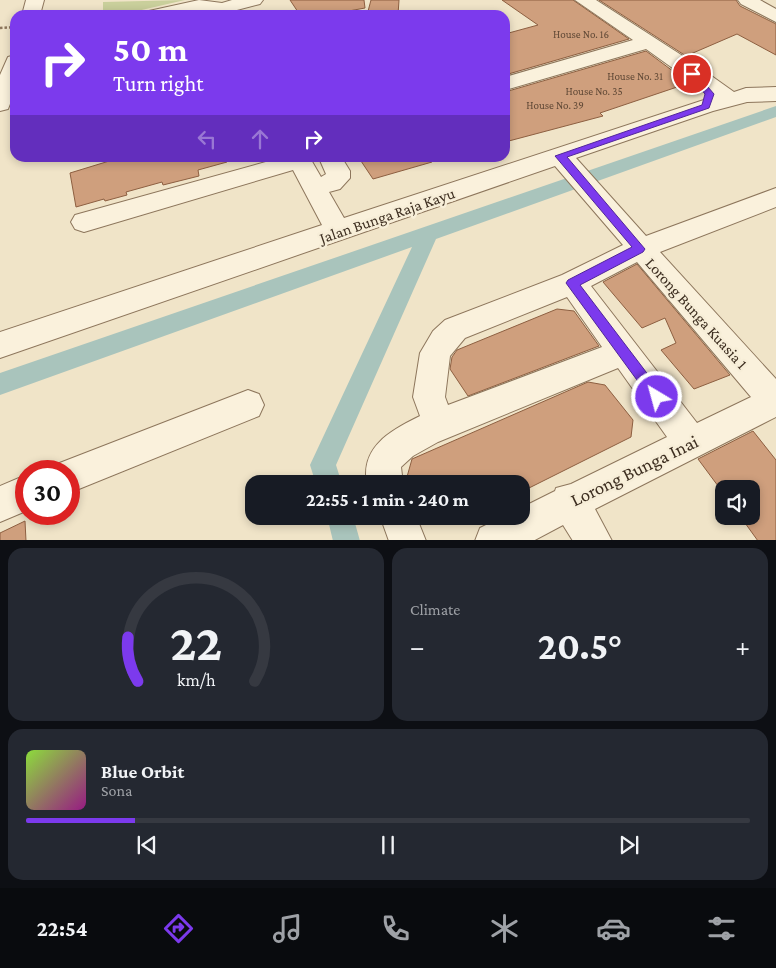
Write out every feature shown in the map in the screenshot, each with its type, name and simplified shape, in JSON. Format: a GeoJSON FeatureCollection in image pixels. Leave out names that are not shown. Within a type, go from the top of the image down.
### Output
{"type":"FeatureCollection","features":[{"type":"Feature","properties":{"kind":"street"},"geometry":{"type":"LineString","coordinates":[[227,10],[254,0]]}},
{"type":"Feature","properties":{"kind":"street"},"geometry":{"type":"LineString","coordinates":[[584,0],[682,64],[730,99]]}},
{"type":"Feature","properties":{"kind":"street"},"geometry":{"type":"LineString","coordinates":[[748,0],[776,16]]}},
{"type":"Feature","properties":{"kind":"street"},"geometry":{"type":"LineString","coordinates":[[178,10],[201,5],[220,10]]}},
{"type":"Feature","properties":{"kind":"street"},"geometry":{"type":"LineString","coordinates":[[510,83],[648,42]]}},
{"type":"Feature","properties":{"kind":"street"},"geometry":{"type":"LineString","coordinates":[[682,64],[720,84],[769,94]]}},
{"type":"Feature","properties":{"kind":"street"},"geometry":{"type":"LineString","coordinates":[[682,64],[710,94],[706,106]]}},
{"type":"Feature","properties":{"kind":"street"},"geometry":{"type":"LineString","coordinates":[[0,104],[10,75]]}},
{"type":"Feature","properties":{"kind":"street","name":"Jalan Bunga Raja Kayu"},"geometry":{"type":"LineString","coordinates":[[0,346],[431,199],[574,171],[706,106],[730,99],[769,94]]}},
{"type":"Feature","properties":{"kind":"street"},"geometry":{"type":"LineString","coordinates":[[84,222],[289,162]]}},
{"type":"Feature","properties":{"kind":"street"},"geometry":{"type":"LineString","coordinates":[[301,162],[338,232]]}},
{"type":"Feature","properties":{"kind":"street"},"geometry":{"type":"LineString","coordinates":[[315,188],[331,183],[338,178],[338,171],[332,162]]}},
{"type":"Feature","properties":{"kind":"street","name":"Lorong Bunga Kuasia 1"},"geometry":{"type":"LineString","coordinates":[[574,171],[640,249],[776,401]]}},
{"type":"Feature","properties":{"kind":"street"},"geometry":{"type":"LineString","coordinates":[[439,424],[429,397],[436,353],[444,340],[455,329],[572,283],[640,249],[776,198]]}},
{"type":"Feature","properties":{"kind":"street"},"geometry":{"type":"LineString","coordinates":[[572,283],[691,442]]}},
{"type":"Feature","properties":{"kind":"street"},"geometry":{"type":"LineString","coordinates":[[384,475],[385,459],[412,437],[439,424],[624,352]]}},
{"type":"Feature","properties":{"kind":"street","name":"Lorong Bunga Inai"},"geometry":{"type":"LineString","coordinates":[[493,540],[569,501],[776,401]]}},
{"type":"Feature","properties":{"kind":"street"},"geometry":{"type":"LineString","coordinates":[[80,472],[248,405]]}},
{"type":"Feature","properties":{"kind":"street"},"geometry":{"type":"LineString","coordinates":[[0,504],[15,498]]}},
{"type":"Feature","properties":{"kind":"street"},"geometry":{"type":"LineString","coordinates":[[569,501],[594,540]]}},
{"type":"Feature","properties":{"kind":"street"},"geometry":{"type":"LineString","coordinates":[[402,525],[408,540]]}},
{"type":"Feature","properties":{"kind":"green space"},"geometry":{"type":"Polygon","coordinates":[[[185,0],[142,10],[103,10],[103,2],[185,0]]]}},
{"type":"Feature","properties":{"kind":"building"},"geometry":{"type":"Polygon","coordinates":[[[290,0],[364,0],[365,8],[354,10],[297,10],[290,0]]]}},
{"type":"Feature","properties":{"kind":"building"},"geometry":{"type":"Polygon","coordinates":[[[371,0],[399,0],[398,10],[368,10],[371,0]]]}},
{"type":"Feature","properties":{"kind":"building"},"geometry":{"type":"Polygon","coordinates":[[[502,0],[573,0],[629,39],[510,74],[510,33],[538,25],[502,0]]]}},
{"type":"Feature","properties":{"kind":"building"},"geometry":{"type":"Polygon","coordinates":[[[599,0],[736,0],[740,6],[776,24],[776,55],[737,34],[686,56],[599,0]]]}},
{"type":"Feature","properties":{"kind":"building"},"geometry":{"type":"Polygon","coordinates":[[[646,51],[689,83],[600,113],[603,116],[510,141],[510,91],[646,51]]]}},
{"type":"Feature","properties":{"kind":"building"},"geometry":{"type":"Polygon","coordinates":[[[106,162],[227,162],[198,170],[199,176],[163,185],[162,182],[126,192],[127,195],[76,207],[70,173],[106,162]]]}},
{"type":"Feature","properties":{"kind":"building"},"geometry":{"type":"Polygon","coordinates":[[[362,162],[432,162],[373,179],[362,162]]]}},
{"type":"Feature","properties":{"kind":"building"},"geometry":{"type":"Polygon","coordinates":[[[637,264],[730,375],[694,389],[661,350],[676,343],[665,318],[642,328],[603,282],[637,264]]]}},
{"type":"Feature","properties":{"kind":"building"},"geometry":{"type":"Polygon","coordinates":[[[557,309],[574,311],[599,346],[468,396],[450,369],[452,357],[457,350],[557,309]]]}},
{"type":"Feature","properties":{"kind":"building"},"geometry":{"type":"Polygon","coordinates":[[[588,382],[605,385],[633,420],[631,437],[530,488],[530,475],[408,475],[412,459],[588,382]]]}},
{"type":"Feature","properties":{"kind":"building"},"geometry":{"type":"Polygon","coordinates":[[[753,431],[776,460],[776,540],[757,540],[746,525],[760,525],[760,480],[715,480],[715,482],[698,459],[753,431]]]}},
{"type":"Feature","properties":{"kind":"building"},"geometry":{"type":"Polygon","coordinates":[[[17,525],[25,525],[26,540],[0,540],[0,533],[17,525]]]}},
{"type":"Feature","properties":{"kind":"waterway"},"geometry":{"type":"LineString","coordinates":[[0,384],[776,111]]}},
{"type":"Feature","properties":{"kind":"waterway"},"geometry":{"type":"LineString","coordinates":[[326,475],[323,465],[428,234]]}},
{"type":"Feature","properties":{"kind":"waterway"},"geometry":{"type":"LineString","coordinates":[[343,525],[347,540]]}},
{"type":"Feature","properties":{"kind":"route"},"geometry":{"type":"LineString","coordinates":[[657,397],[572,283],[640,249],[560,156],[706,106],[710,94],[692,74]]}}]}
